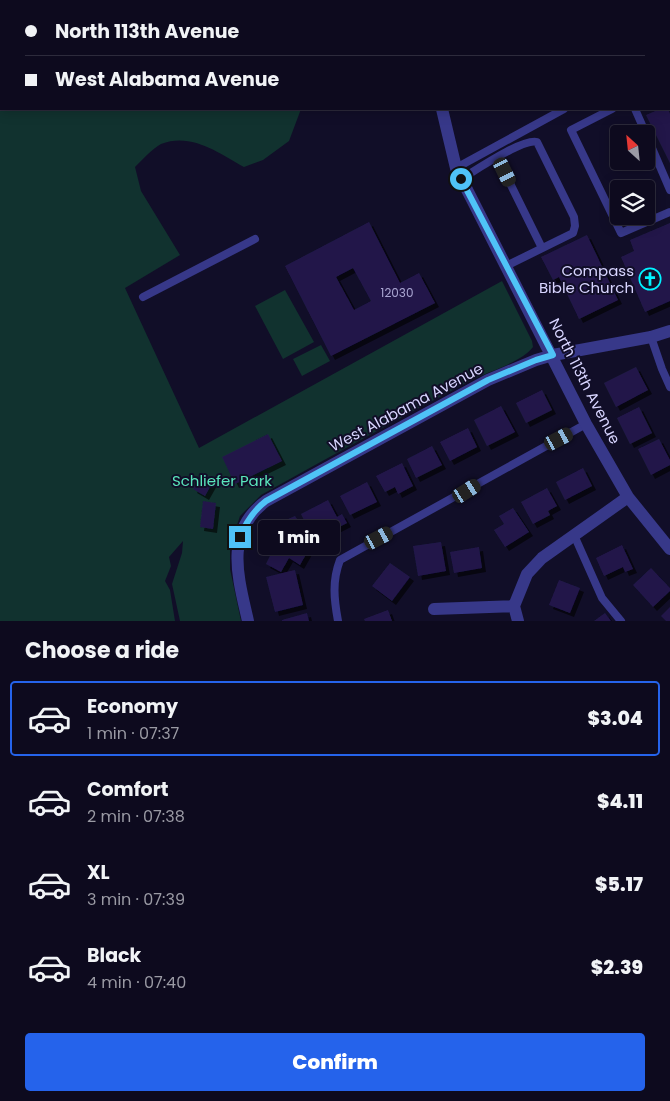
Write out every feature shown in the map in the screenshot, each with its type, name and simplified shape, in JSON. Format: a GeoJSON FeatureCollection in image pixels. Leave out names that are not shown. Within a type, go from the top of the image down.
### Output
{"type":"FeatureCollection","features":[{"type":"Feature","properties":{"kind":"street","name":"North 113th Avenue"},"geometry":{"type":"LineString","coordinates":[[442,110],[459,173],[553,355],[586,424],[628,497],[670,549]]}},
{"type":"Feature","properties":{"kind":"street","name":"West Alabama Avenue"},"geometry":{"type":"LineString","coordinates":[[248,621],[238,568],[238,545],[245,525],[253,512],[266,501],[488,380],[553,355],[651,337],[670,331]]}},
{"type":"Feature","properties":{"kind":"street"},"geometry":{"type":"LineString","coordinates":[[518,621],[514,606],[527,574],[542,558],[628,497]]}},
{"type":"Feature","properties":{"kind":"street"},"geometry":{"type":"LineString","coordinates":[[434,609],[514,606]]}},
{"type":"Feature","properties":{"kind":"lane"},"geometry":{"type":"LineString","coordinates":[[459,173],[562,110]]}},
{"type":"Feature","properties":{"kind":"lane"},"geometry":{"type":"LineString","coordinates":[[610,110],[571,130],[621,233],[670,212]]}},
{"type":"Feature","properties":{"kind":"lane"},"geometry":{"type":"LineString","coordinates":[[635,110],[642,125]]}},
{"type":"Feature","properties":{"kind":"lane"},"geometry":{"type":"LineString","coordinates":[[459,173],[532,140],[537,142],[574,217],[575,226],[573,233],[506,266]]}},
{"type":"Feature","properties":{"kind":"lane"},"geometry":{"type":"LineString","coordinates":[[655,155],[670,190]]}},
{"type":"Feature","properties":{"kind":"lane"},"geometry":{"type":"LineString","coordinates":[[497,157],[542,248]]}},
{"type":"Feature","properties":{"kind":"lane"},"geometry":{"type":"LineString","coordinates":[[144,297],[255,240]]}},
{"type":"Feature","properties":{"kind":"lane"},"geometry":{"type":"LineString","coordinates":[[651,337],[670,387]]}},
{"type":"Feature","properties":{"kind":"lane"},"geometry":{"type":"LineString","coordinates":[[338,621],[334,597],[335,573],[340,560],[586,424]]}},
{"type":"Feature","properties":{"kind":"lane"},"geometry":{"type":"LineString","coordinates":[[574,535],[602,598],[621,621]]}},
{"type":"Feature","properties":{"kind":"green space","name":"Schliefer Park"},"geometry":{"type":"Polygon","coordinates":[[[0,110],[301,110],[289,141],[263,160],[244,167],[215,150],[194,142],[172,141],[161,144],[151,151],[135,167],[141,191],[180,255],[125,288],[199,448],[502,281],[532,341],[533,347],[521,358],[477,377],[261,495],[240,516],[230,546],[230,569],[241,621],[180,621],[172,584],[182,553],[183,541],[169,557],[171,566],[165,581],[170,590],[175,621],[0,621],[0,110]]]}},
{"type":"Feature","properties":{"kind":"green space"},"geometry":{"type":"Polygon","coordinates":[[[285,290],[314,342],[283,359],[255,306],[285,290]]]}},
{"type":"Feature","properties":{"kind":"green space"},"geometry":{"type":"Polygon","coordinates":[[[321,345],[330,361],[302,376],[293,359],[321,345]]]}},
{"type":"Feature","properties":{"kind":"building"},"geometry":{"type":"Polygon","coordinates":[[[658,110],[668,110],[670,163],[655,133],[655,125],[651,125],[646,115],[658,110]]]}},
{"type":"Feature","properties":{"kind":"building"},"geometry":{"type":"Polygon","coordinates":[[[369,222],[400,283],[419,273],[435,303],[331,356],[285,266],[369,222]],[[353,268],[336,277],[354,310],[371,301],[353,268]]]}},
{"type":"Feature","properties":{"kind":"building","name":"Compass Bible Church"},"geometry":{"type":"Polygon","coordinates":[[[670,223],[670,301],[645,312],[621,257],[634,251],[630,240],[670,223]]]}},
{"type":"Feature","properties":{"kind":"building"},"geometry":{"type":"Polygon","coordinates":[[[587,235],[618,300],[579,319],[559,277],[553,280],[541,257],[587,235]]]}},
{"type":"Feature","properties":{"kind":"building"},"geometry":{"type":"Polygon","coordinates":[[[636,367],[648,390],[616,407],[604,383],[636,367]]]}},
{"type":"Feature","properties":{"kind":"building"},"geometry":{"type":"Polygon","coordinates":[[[542,390],[552,410],[526,423],[516,403],[542,390]]]}},
{"type":"Feature","properties":{"kind":"building"},"geometry":{"type":"Polygon","coordinates":[[[501,406],[515,432],[487,446],[474,420],[501,406]]]}},
{"type":"Feature","properties":{"kind":"building"},"geometry":{"type":"Polygon","coordinates":[[[639,407],[652,433],[630,444],[617,418],[639,407]]]}},
{"type":"Feature","properties":{"kind":"building"},"geometry":{"type":"Polygon","coordinates":[[[468,428],[477,447],[450,461],[440,442],[468,428]]]}},
{"type":"Feature","properties":{"kind":"building"},"geometry":{"type":"Polygon","coordinates":[[[268,434],[282,461],[235,484],[222,457],[268,434]]]}},
{"type":"Feature","properties":{"kind":"building"},"geometry":{"type":"Polygon","coordinates":[[[659,439],[670,460],[670,465],[651,475],[638,449],[659,439]]]}},
{"type":"Feature","properties":{"kind":"building"},"geometry":{"type":"Polygon","coordinates":[[[432,446],[442,465],[416,478],[407,459],[432,446]]]}},
{"type":"Feature","properties":{"kind":"building"},"geometry":{"type":"Polygon","coordinates":[[[402,463],[413,486],[398,494],[395,487],[385,492],[376,476],[402,463]]]}},
{"type":"Feature","properties":{"kind":"building"},"geometry":{"type":"Polygon","coordinates":[[[583,468],[592,486],[565,500],[556,482],[583,468]]]}},
{"type":"Feature","properties":{"kind":"building"},"geometry":{"type":"Polygon","coordinates":[[[203,473],[214,480],[205,496],[193,489],[203,473]]]}},
{"type":"Feature","properties":{"kind":"building"},"geometry":{"type":"Polygon","coordinates":[[[367,482],[377,502],[350,515],[340,496],[367,482]]]}},
{"type":"Feature","properties":{"kind":"building"},"geometry":{"type":"Polygon","coordinates":[[[547,488],[557,506],[548,511],[550,515],[533,524],[521,502],[547,488]]]}},
{"type":"Feature","properties":{"kind":"building"},"geometry":{"type":"Polygon","coordinates":[[[328,500],[337,517],[342,514],[347,523],[314,540],[301,514],[328,500]]]}},
{"type":"Feature","properties":{"kind":"building"},"geometry":{"type":"Polygon","coordinates":[[[203,501],[216,503],[213,529],[200,527],[203,501]]]}},
{"type":"Feature","properties":{"kind":"building"},"geometry":{"type":"Polygon","coordinates":[[[513,508],[529,532],[505,547],[494,530],[504,524],[499,516],[513,508]]]}},
{"type":"Feature","properties":{"kind":"building"},"geometry":{"type":"Polygon","coordinates":[[[295,516],[303,528],[303,539],[312,544],[300,565],[289,558],[281,572],[266,564],[288,519],[295,516]]]}},
{"type":"Feature","properties":{"kind":"building"},"geometry":{"type":"Polygon","coordinates":[[[441,542],[446,571],[418,576],[413,546],[441,542]]]}},
{"type":"Feature","properties":{"kind":"building"},"geometry":{"type":"Polygon","coordinates":[[[622,545],[633,569],[625,572],[623,567],[604,576],[596,558],[622,545]]]}},
{"type":"Feature","properties":{"kind":"building"},"geometry":{"type":"Polygon","coordinates":[[[479,547],[482,568],[454,573],[450,552],[479,547]]]}},
{"type":"Feature","properties":{"kind":"building"},"geometry":{"type":"Polygon","coordinates":[[[390,563],[410,577],[392,601],[372,586],[390,563]]]}},
{"type":"Feature","properties":{"kind":"building"},"geometry":{"type":"Polygon","coordinates":[[[651,568],[670,588],[670,591],[653,607],[633,585],[651,568]]]}},
{"type":"Feature","properties":{"kind":"building"},"geometry":{"type":"Polygon","coordinates":[[[295,570],[303,605],[275,612],[266,577],[295,570]]]}},
{"type":"Feature","properties":{"kind":"building"},"geometry":{"type":"Polygon","coordinates":[[[559,580],[580,588],[570,613],[549,605],[559,580]]]}},
{"type":"Feature","properties":{"kind":"building"},"geometry":{"type":"Polygon","coordinates":[[[670,607],[670,621],[666,621],[661,616],[670,607]]]}},
{"type":"Feature","properties":{"kind":"building"},"geometry":{"type":"Polygon","coordinates":[[[388,610],[392,621],[365,621],[364,619],[388,610]]]}},
{"type":"Feature","properties":{"kind":"building"},"geometry":{"type":"Polygon","coordinates":[[[307,613],[309,621],[282,621],[282,620],[307,613]]]}},
{"type":"Feature","properties":{"kind":"building"},"geometry":{"type":"Polygon","coordinates":[[[605,613],[611,621],[594,621],[605,613]]]}},
{"type":"Feature","properties":{"kind":"place","name":"Compass Bible Church"},"geometry":{"type":"Point","coordinates":[650,279]}},
{"type":"Feature","properties":{"kind":"route"},"geometry":{"type":"LineString","coordinates":[[240,537],[253,512],[266,501],[488,380],[553,355],[461,179]]}}]}
